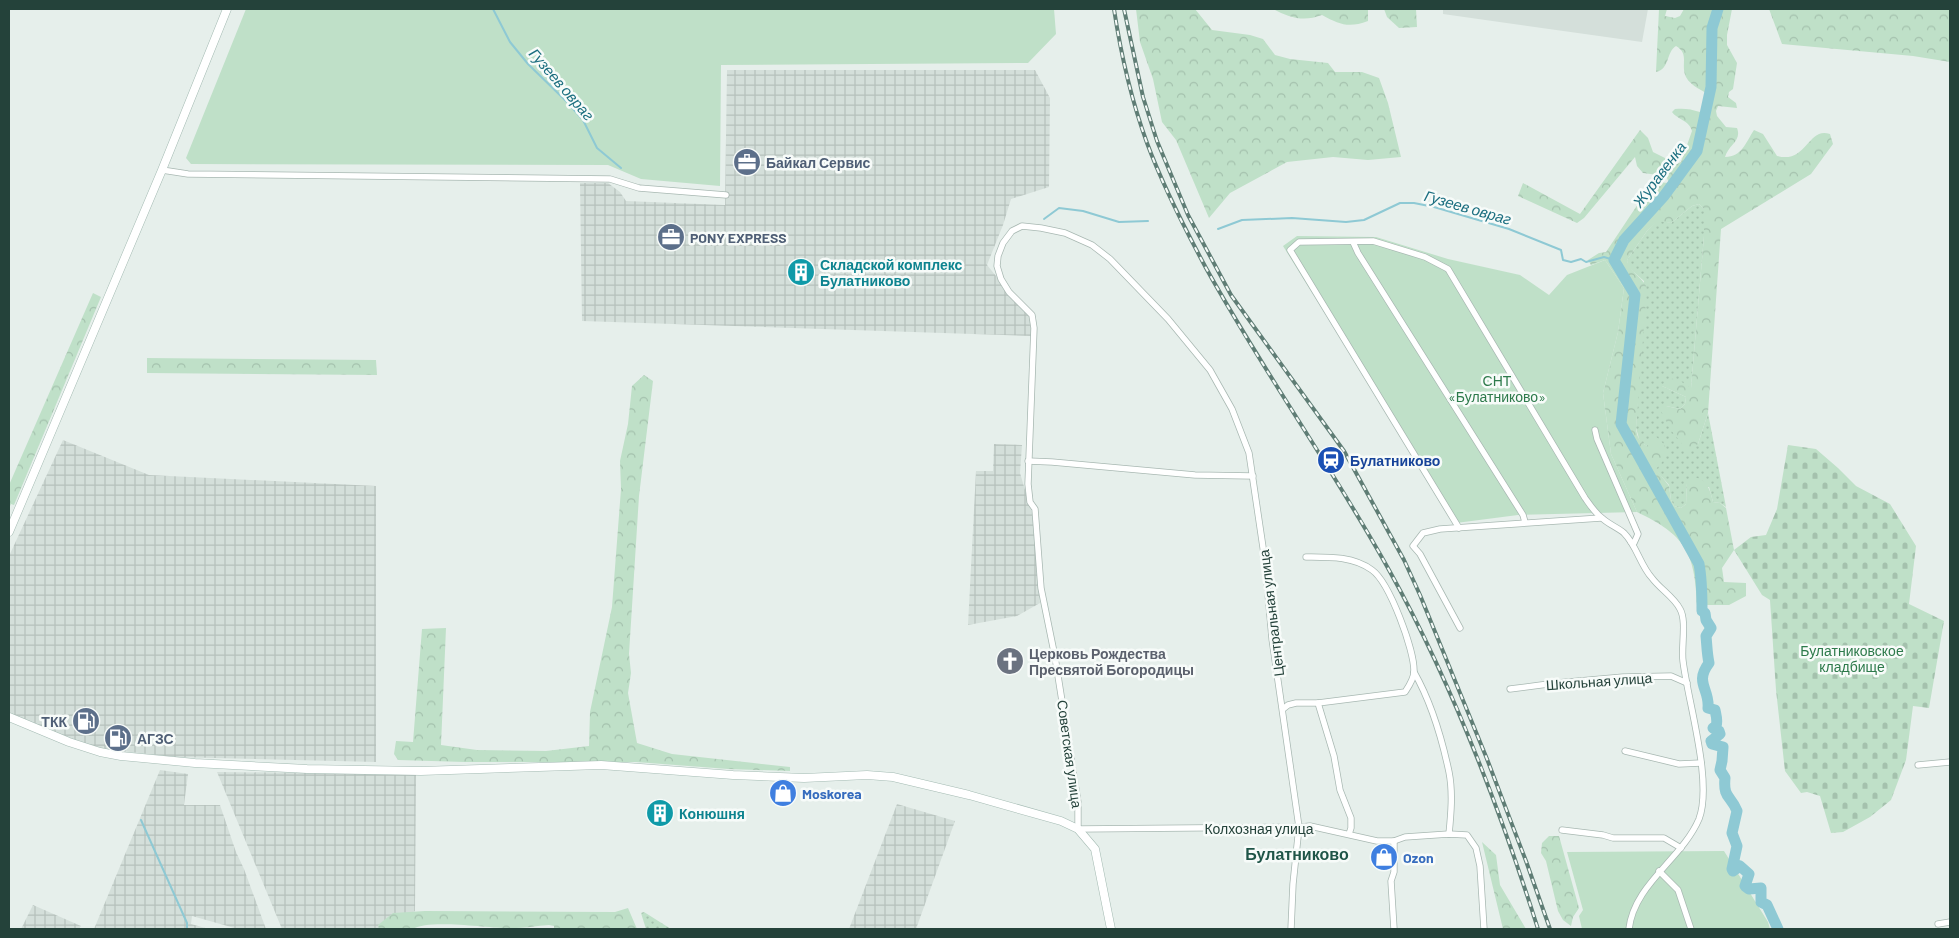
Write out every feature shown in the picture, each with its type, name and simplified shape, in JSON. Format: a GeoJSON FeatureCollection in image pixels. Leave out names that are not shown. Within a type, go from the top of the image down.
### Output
{"type":"FeatureCollection","features":[{"type":"Feature","properties":{"kind":"street"},"geometry":{"type":"LineString","coordinates":[[9,532],[162,170],[227,9]]}},
{"type":"Feature","properties":{"kind":"street"},"geometry":{"type":"LineString","coordinates":[[162,170],[188,174],[610,179],[639,188],[726,195]]}},
{"type":"Feature","properties":{"kind":"street","name":"Центральная улица"},"geometry":{"type":"LineString","coordinates":[[1028,461],[1034,328],[1032,316],[1009,292],[1001,279],[997,266],[998,256],[1003,243],[1012,231],[1022,226],[1065,233],[1092,246],[1110,259],[1168,320],[1210,370],[1232,409],[1249,453],[1265,561],[1272,639],[1299,827],[1293,884],[1291,929]]}},
{"type":"Feature","properties":{"kind":"street"},"geometry":{"type":"LineString","coordinates":[[1459,528],[1290,250],[1299,242],[1373,241],[1425,257],[1448,269],[1585,498],[1601,518],[1623,533],[1631,542],[1650,578],[1680,607],[1683,615],[1683,661],[1703,781],[1702,806],[1699,818],[1681,848],[1660,871],[1630,915],[1629,929]]}},
{"type":"Feature","properties":{"kind":"street"},"geometry":{"type":"LineString","coordinates":[[1354,242],[1358,253],[1523,515],[1525,522]]}},
{"type":"Feature","properties":{"kind":"street"},"geometry":{"type":"LineString","coordinates":[[1595,430],[1597,439],[1638,534],[1634,543],[1631,542]]}},
{"type":"Feature","properties":{"kind":"street"},"geometry":{"type":"LineString","coordinates":[[1028,461],[1195,475],[1253,476]]}},
{"type":"Feature","properties":{"kind":"street","name":"Советская улица"},"geometry":{"type":"LineString","coordinates":[[1028,461],[1030,502],[1035,509],[1041,588],[1055,657],[1078,802],[1078,829]]}},
{"type":"Feature","properties":{"kind":"street"},"geometry":{"type":"LineString","coordinates":[[1460,628],[1420,554],[1413,546],[1423,533],[1440,529],[1601,518]]}},
{"type":"Feature","properties":{"kind":"street"},"geometry":{"type":"LineString","coordinates":[[1306,557],[1329,557],[1348,560],[1372,570],[1382,580],[1397,609],[1406,636],[1414,672],[1425,691],[1449,773],[1451,806],[1449,834]]}},
{"type":"Feature","properties":{"kind":"street"},"geometry":{"type":"LineString","coordinates":[[1283,709],[1288,705],[1296,703],[1318,704],[1405,692],[1414,672]]}},
{"type":"Feature","properties":{"kind":"street","name":"Школьная улица"},"geometry":{"type":"LineString","coordinates":[[1510,689],[1623,677],[1671,676],[1687,683]]}},
{"type":"Feature","properties":{"kind":"street"},"geometry":{"type":"LineString","coordinates":[[1318,704],[1334,756],[1340,790],[1351,818],[1351,828],[1348,834]]}},
{"type":"Feature","properties":{"kind":"street","name":"Советская улица"},"geometry":{"type":"LineString","coordinates":[[9,717],[69,742],[100,752],[130,757],[195,763],[307,769],[421,771],[600,765],[734,776],[804,778],[885,776],[969,795],[1067,823],[1078,829],[1095,849],[1111,929]]}},
{"type":"Feature","properties":{"kind":"street"},"geometry":{"type":"LineString","coordinates":[[1625,751],[1679,764],[1701,763]]}},
{"type":"Feature","properties":{"kind":"street"},"geometry":{"type":"LineString","coordinates":[[1918,765],[1950,762]]}},
{"type":"Feature","properties":{"kind":"street","name":"Колхозная улица"},"geometry":{"type":"LineString","coordinates":[[1078,829],[1310,826],[1377,841],[1394,841],[1405,838],[1449,834],[1467,835],[1476,848],[1480,866],[1484,929]]}},
{"type":"Feature","properties":{"kind":"street"},"geometry":{"type":"LineString","coordinates":[[1562,830],[1613,838],[1664,838],[1681,848]]}},
{"type":"Feature","properties":{"kind":"street"},"geometry":{"type":"LineString","coordinates":[[1394,841],[1394,872],[1391,881],[1394,929]]}},
{"type":"Feature","properties":{"kind":"street"},"geometry":{"type":"LineString","coordinates":[[1660,871],[1678,890],[1691,929]]}},
{"type":"Feature","properties":{"kind":"street"},"geometry":{"type":"LineString","coordinates":[[1938,924],[1950,922]]}},
{"type":"Feature","properties":{"kind":"shaded area"},"geometry":{"type":"Polygon","coordinates":[[[1443,9],[1648,9],[1642,42],[1443,14],[1443,9]]]}},
{"type":"Feature","properties":{"kind":"shaded area"},"geometry":{"type":"Polygon","coordinates":[[[727,70],[1035,70],[1050,98],[1049,187],[1011,199],[987,265],[1032,320],[1032,336],[582,321],[580,183],[608,183],[620,192],[626,201],[725,205],[727,70]]]}},
{"type":"Feature","properties":{"kind":"shaded area"},"geometry":{"type":"Polygon","coordinates":[[[63,440],[149,475],[376,486],[376,762],[175,757],[94,748],[9,713],[9,556],[63,440]]]}},
{"type":"Feature","properties":{"kind":"shaded area"},"geometry":{"type":"Polygon","coordinates":[[[994,444],[1022,445],[1020,473],[1033,517],[1040,603],[1017,616],[968,625],[976,471],[993,471],[994,444]]]}},
{"type":"Feature","properties":{"kind":"shaded area"},"geometry":{"type":"Polygon","coordinates":[[[160,770],[188,774],[184,805],[220,805],[266,929],[238,929],[192,916],[191,924],[209,929],[94,929],[160,770]]]}},
{"type":"Feature","properties":{"kind":"shaded area"},"geometry":{"type":"Polygon","coordinates":[[[217,772],[416,774],[415,911],[391,929],[282,929],[217,772]]]}},
{"type":"Feature","properties":{"kind":"shaded area"},"geometry":{"type":"Polygon","coordinates":[[[897,804],[955,821],[916,929],[849,929],[897,804]]]}},
{"type":"Feature","properties":{"kind":"shaded area"},"geometry":{"type":"Polygon","coordinates":[[[33,905],[81,926],[79,929],[21,929],[33,905]]]}},
{"type":"Feature","properties":{"kind":"green space"},"geometry":{"type":"Polygon","coordinates":[[[246,9],[1054,9],[1056,34],[1028,63],[721,65],[720,186],[641,179],[608,165],[191,164],[186,158],[246,9]]]}},
{"type":"Feature","properties":{"kind":"green space"},"geometry":{"type":"Polygon","coordinates":[[[1136,9],[1195,9],[1212,30],[1250,35],[1263,39],[1275,55],[1290,59],[1328,63],[1335,72],[1362,72],[1379,78],[1388,103],[1401,157],[1368,160],[1333,157],[1287,162],[1230,193],[1209,218],[1176,140],[1162,122],[1153,79],[1140,42],[1136,9]]]}},
{"type":"Feature","properties":{"kind":"green space"},"geometry":{"type":"Polygon","coordinates":[[[1273,9],[1368,9],[1368,21],[1350,25],[1334,21],[1322,15],[1303,19],[1285,15],[1273,9]]]}},
{"type":"Feature","properties":{"kind":"green space"},"geometry":{"type":"Polygon","coordinates":[[[1384,9],[1416,9],[1417,27],[1399,28],[1387,17],[1384,9]]]}},
{"type":"Feature","properties":{"kind":"green space"},"geometry":{"type":"Polygon","coordinates":[[[1659,9],[1667,9],[1665,16],[1675,18],[1680,16],[1684,9],[1732,9],[1727,45],[1737,63],[1733,89],[1729,92],[1728,97],[1736,103],[1737,108],[1718,106],[1716,111],[1717,116],[1726,127],[1737,128],[1738,136],[1725,157],[1740,152],[1754,130],[1763,134],[1777,156],[1787,157],[1795,155],[1817,135],[1823,133],[1830,134],[1833,144],[1811,174],[1721,229],[1708,413],[1698,444],[1687,450],[1670,429],[1661,411],[1666,406],[1680,409],[1685,404],[1686,397],[1662,386],[1669,379],[1676,379],[1691,388],[1704,236],[1704,209],[1699,204],[1692,206],[1671,223],[1658,221],[1647,231],[1627,260],[1630,268],[1647,288],[1637,434],[1640,440],[1647,446],[1655,436],[1666,448],[1666,455],[1656,469],[1669,486],[1674,506],[1681,508],[1686,504],[1687,483],[1691,477],[1701,479],[1707,485],[1713,502],[1720,503],[1726,508],[1734,550],[1722,568],[1724,582],[1746,583],[1746,596],[1729,605],[1697,605],[1694,571],[1684,547],[1666,529],[1637,512],[1611,454],[1603,393],[1618,332],[1624,288],[1605,260],[1591,265],[1588,260],[1599,253],[1606,252],[1642,196],[1652,195],[1652,185],[1654,182],[1669,183],[1667,178],[1643,173],[1637,166],[1635,157],[1584,218],[1577,223],[1518,196],[1523,183],[1580,214],[1640,130],[1648,138],[1653,152],[1677,164],[1681,162],[1692,131],[1686,122],[1672,112],[1675,109],[1691,109],[1700,112],[1707,106],[1711,97],[1688,80],[1684,73],[1683,53],[1676,46],[1671,52],[1664,68],[1656,72],[1659,9]]]}},
{"type":"Feature","properties":{"kind":"green space"},"geometry":{"type":"Polygon","coordinates":[[[1769,9],[1950,9],[1950,62],[1913,56],[1782,44],[1769,9]]]}},
{"type":"Feature","properties":{"kind":"green space"},"geometry":{"type":"Polygon","coordinates":[[[1699,204],[1704,209],[1704,236],[1691,388],[1662,386],[1686,397],[1685,404],[1680,409],[1666,406],[1698,444],[1708,413],[1726,507],[1720,503],[1713,502],[1709,487],[1687,483],[1686,504],[1681,508],[1674,506],[1671,500],[1669,485],[1655,469],[1647,446],[1640,442],[1636,428],[1644,281],[1628,267],[1627,260],[1647,231],[1658,220],[1671,223],[1692,206],[1699,204]]]}},
{"type":"Feature","properties":{"kind":"green space","name":"СНТ «Булатниково»"},"geometry":{"type":"Polygon","coordinates":[[[1297,236],[1376,237],[1448,259],[1520,275],[1549,295],[1567,275],[1605,260],[1624,288],[1618,332],[1603,393],[1611,454],[1637,512],[1518,515],[1456,523],[1283,246],[1297,236]]]}},
{"type":"Feature","properties":{"kind":"green space"},"geometry":{"type":"Polygon","coordinates":[[[93,293],[101,297],[14,505],[11,504],[9,508],[9,485],[93,293]]]}},
{"type":"Feature","properties":{"kind":"green space"},"geometry":{"type":"Polygon","coordinates":[[[147,358],[376,360],[377,375],[147,373],[147,358]]]}},
{"type":"Feature","properties":{"kind":"green space"},"geometry":{"type":"Polygon","coordinates":[[[644,375],[653,381],[639,496],[629,654],[631,673],[628,693],[637,743],[672,754],[790,767],[790,771],[728,769],[636,762],[398,760],[394,754],[396,741],[413,742],[422,629],[446,628],[441,745],[477,750],[546,751],[589,746],[590,712],[612,607],[621,489],[620,461],[628,424],[632,386],[644,375]]]}},
{"type":"Feature","properties":{"kind":"green space","name":"Булатниковское кладбище"},"geometry":{"type":"Polygon","coordinates":[[[1788,445],[1816,449],[1856,486],[1890,504],[1916,546],[1909,604],[1944,621],[1929,708],[1913,706],[1906,760],[1891,800],[1870,817],[1843,832],[1831,833],[1820,796],[1807,792],[1801,793],[1785,771],[1776,690],[1770,600],[1762,595],[1734,550],[1751,537],[1766,535],[1777,509],[1788,445]]]}},
{"type":"Feature","properties":{"kind":"green space"},"geometry":{"type":"Polygon","coordinates":[[[1549,836],[1559,836],[1579,908],[1573,917],[1571,926],[1563,920],[1558,911],[1546,861],[1541,853],[1542,843],[1549,836]]]}},
{"type":"Feature","properties":{"kind":"green space"},"geometry":{"type":"Polygon","coordinates":[[[1482,842],[1496,855],[1500,885],[1526,929],[1503,929],[1482,842]]]}},
{"type":"Feature","properties":{"kind":"green space"},"geometry":{"type":"Polygon","coordinates":[[[1724,851],[1768,922],[1770,929],[1582,929],[1579,916],[1583,910],[1567,852],[1724,851]]]}},
{"type":"Feature","properties":{"kind":"green space"},"geometry":{"type":"Polygon","coordinates":[[[628,908],[637,929],[554,929],[554,926],[549,925],[511,928],[444,924],[421,926],[413,929],[379,929],[378,925],[393,913],[425,911],[615,912],[628,908]]]}},
{"type":"Feature","properties":{"kind":"green space"},"geometry":{"type":"Polygon","coordinates":[[[644,912],[671,929],[646,929],[641,913],[644,912]]]}},
{"type":"Feature","properties":{"kind":"waterway","name":"Гузеев овраг"},"geometry":{"type":"LineString","coordinates":[[493,9],[510,42],[528,64],[583,120],[597,148],[621,168]]}},
{"type":"Feature","properties":{"kind":"waterway","name":"Журавенка"},"geometry":{"type":"LineString","coordinates":[[1718,9],[1712,28],[1711,87],[1697,151],[1664,196],[1624,240],[1614,260],[1635,295],[1621,424],[1699,564],[1702,611],[1705,613],[1706,620],[1711,628],[1706,636],[1709,663],[1705,670],[1703,681],[1708,708],[1715,710],[1717,718],[1716,726],[1713,728],[1719,731],[1720,734],[1711,741],[1712,744],[1723,747],[1720,770],[1725,778],[1726,793],[1737,811],[1732,833],[1737,846],[1732,869],[1733,871],[1740,866],[1749,874],[1745,886],[1749,889],[1761,888],[1761,902],[1767,905],[1778,929]]}},
{"type":"Feature","properties":{"kind":"waterway","name":"Гузеев овраг"},"geometry":{"type":"LineString","coordinates":[[1218,229],[1242,220],[1292,218],[1346,222],[1364,220],[1400,203],[1414,203],[1509,229],[1561,250],[1563,260],[1571,262],[1581,259],[1586,262],[1604,257],[1614,260]]}},
{"type":"Feature","properties":{"kind":"waterway","name":"Гузеев овраг"},"geometry":{"type":"LineString","coordinates":[[1044,219],[1059,208],[1083,211],[1119,222],[1148,221]]}},
{"type":"Feature","properties":{"kind":"waterway"},"geometry":{"type":"LineString","coordinates":[[141,820],[187,923],[187,929]]}},
{"type":"Feature","properties":{"kind":"railway"},"geometry":{"type":"LineString","coordinates":[[1114,9],[1131,93],[1147,143],[1167,191],[1198,253],[1228,306],[1367,532],[1412,613],[1454,701],[1490,791],[1538,929]]}},
{"type":"Feature","properties":{"kind":"railway"},"geometry":{"type":"LineString","coordinates":[[1124,9],[1143,97],[1157,141],[1188,215],[1231,295],[1344,451],[1404,560],[1487,759],[1550,929]]}},
{"type":"Feature","properties":{"kind":"place","name":"Байкал Сервис"},"geometry":{"type":"Point","coordinates":[747,162]}},
{"type":"Feature","properties":{"kind":"place","name":"PONY EXPRESS"},"geometry":{"type":"Point","coordinates":[671,237]}},
{"type":"Feature","properties":{"kind":"place","name":"Складской комплекс Булатниково"},"geometry":{"type":"Point","coordinates":[801,272]}},
{"type":"Feature","properties":{"kind":"place","name":"Булатниково"},"geometry":{"type":"Point","coordinates":[1331,460]}},
{"type":"Feature","properties":{"kind":"place","name":"Церковь Рождества Пресвятой Богородицы"},"geometry":{"type":"Point","coordinates":[1010,661]}},
{"type":"Feature","properties":{"kind":"place","name":"ТКК"},"geometry":{"type":"Point","coordinates":[86,721]}},
{"type":"Feature","properties":{"kind":"place","name":"АГЗС"},"geometry":{"type":"Point","coordinates":[118,738]}},
{"type":"Feature","properties":{"kind":"place","name":"Moskorea"},"geometry":{"type":"Point","coordinates":[783,793]}},
{"type":"Feature","properties":{"kind":"place","name":"Конюшня"},"geometry":{"type":"Point","coordinates":[660,813]}},
{"type":"Feature","properties":{"kind":"place","name":"Ozon"},"geometry":{"type":"Point","coordinates":[1384,857]}},
{"type":"Feature","properties":{"kind":"district","name":"Булатниково"},"geometry":{"type":"Point","coordinates":[1297,853]}}]}
